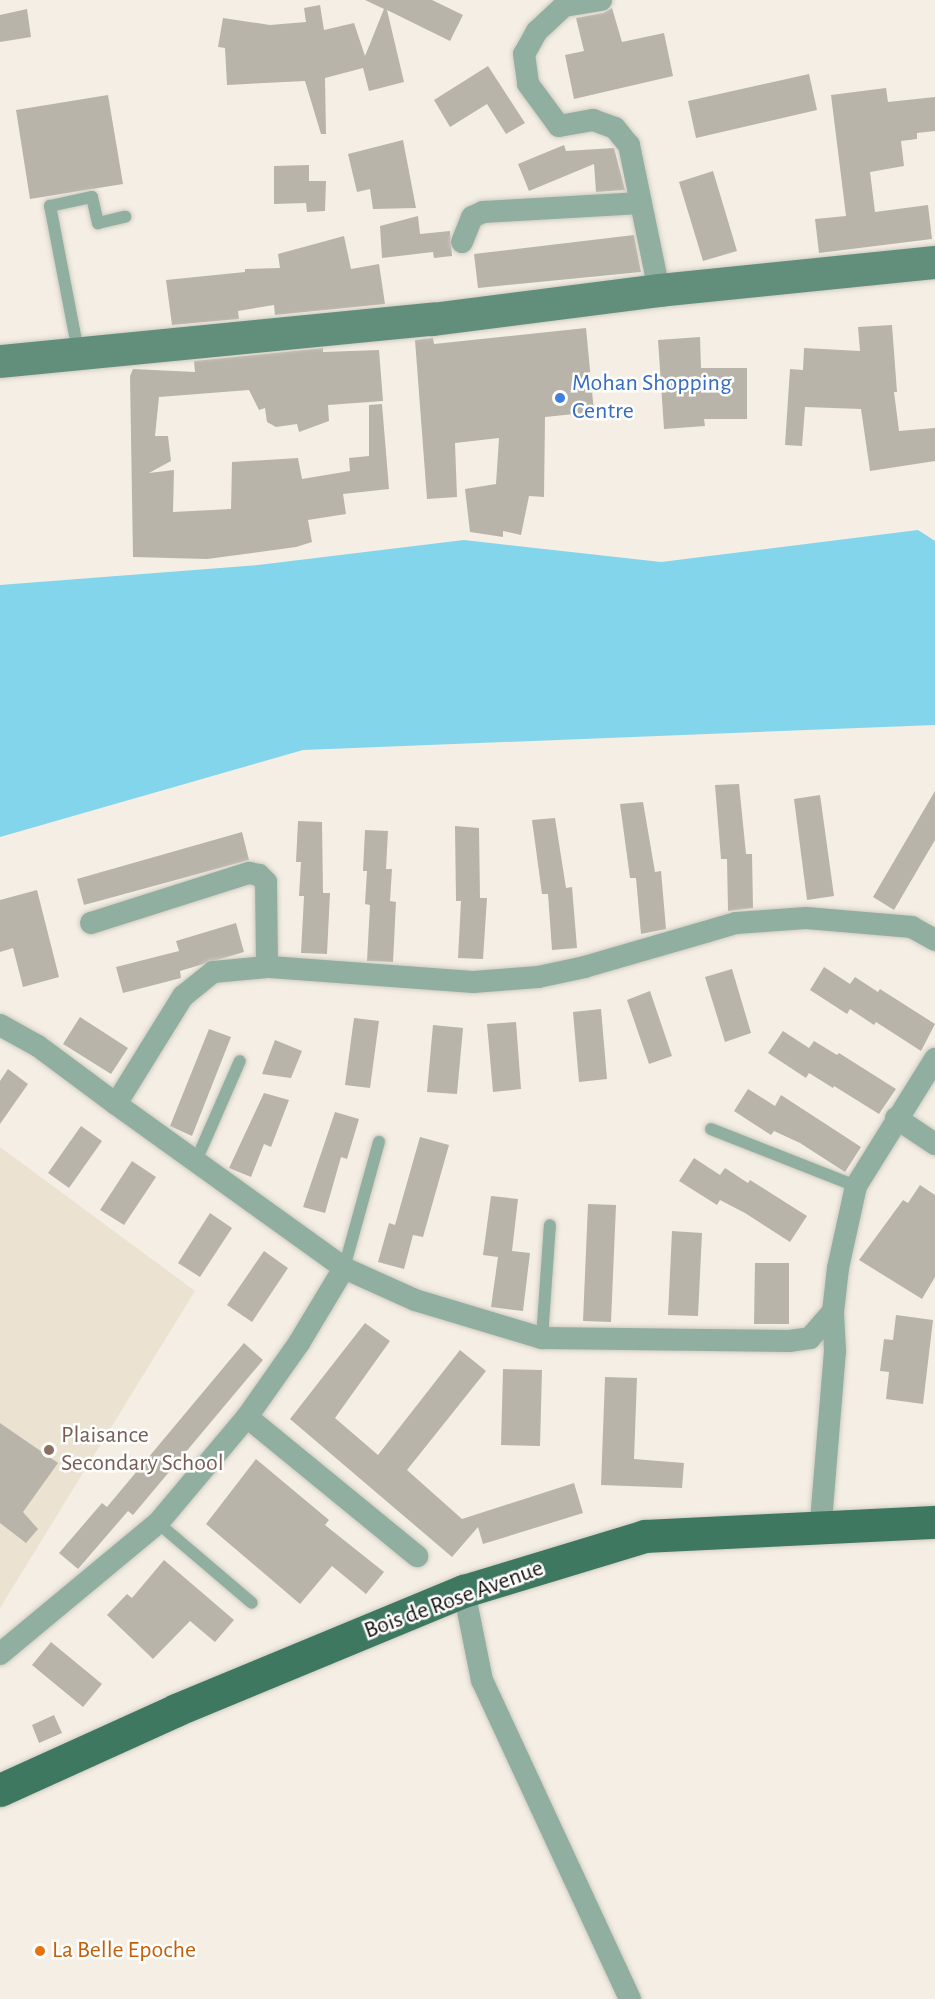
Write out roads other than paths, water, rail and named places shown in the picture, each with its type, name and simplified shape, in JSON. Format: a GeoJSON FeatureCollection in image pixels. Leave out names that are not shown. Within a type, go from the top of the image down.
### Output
{"type":"FeatureCollection","features":[{"type":"Feature","properties":{"kind":"main road"},"geometry":{"type":"LineString","coordinates":[[0,361],[432,319],[659,290],[935,262]]}},
{"type":"Feature","properties":{"kind":"main road","name":"Bois de Rose Avenue"},"geometry":{"type":"LineString","coordinates":[[0,1790],[176,1710],[464,1591],[645,1536],[935,1522]]}},
{"type":"Feature","properties":{"kind":"street"},"geometry":{"type":"LineString","coordinates":[[601,0],[564,6],[537,31],[524,54],[528,84],[559,126],[593,120],[615,128],[629,145],[659,290]]}},
{"type":"Feature","properties":{"kind":"street"},"geometry":{"type":"LineString","coordinates":[[462,242],[472,217],[483,212],[641,202]]}},
{"type":"Feature","properties":{"kind":"street"},"geometry":{"type":"LineString","coordinates":[[92,923],[249,873],[259,875],[266,882],[267,967]]}},
{"type":"Feature","properties":{"kind":"street"},"geometry":{"type":"LineString","coordinates":[[116,1104],[183,996],[213,972],[267,967],[343,975],[494,981],[585,967],[736,923],[806,918],[912,927],[935,940]]}},
{"type":"Feature","properties":{"kind":"street"},"geometry":{"type":"LineString","coordinates":[[0,1025],[38,1046],[344,1268],[415,1300],[542,1338],[789,1341],[810,1338],[833,1312]]}},
{"type":"Feature","properties":{"kind":"street"},"geometry":{"type":"LineString","coordinates":[[821,1521],[835,1351],[833,1312],[838,1268],[856,1186],[896,1118],[935,1059]]}},
{"type":"Feature","properties":{"kind":"street"},"geometry":{"type":"LineString","coordinates":[[896,1118],[935,1144]]}},
{"type":"Feature","properties":{"kind":"street"},"geometry":{"type":"LineString","coordinates":[[0,1654],[158,1523],[247,1417],[299,1343],[344,1268]]}},
{"type":"Feature","properties":{"kind":"street"},"geometry":{"type":"LineString","coordinates":[[247,1417],[417,1556]]}},
{"type":"Feature","properties":{"kind":"street"},"geometry":{"type":"LineString","coordinates":[[464,1591],[482,1680],[630,1999]]}},
{"type":"Feature","properties":{"kind":"lane"},"geometry":{"type":"LineString","coordinates":[[79,353],[50,206],[92,197],[98,223],[125,218]]}},
{"type":"Feature","properties":{"kind":"lane"},"geometry":{"type":"LineString","coordinates":[[196,1161],[240,1061]]}},
{"type":"Feature","properties":{"kind":"lane"},"geometry":{"type":"LineString","coordinates":[[711,1129],[856,1186]]}},
{"type":"Feature","properties":{"kind":"lane"},"geometry":{"type":"LineString","coordinates":[[344,1268],[379,1142]]}},
{"type":"Feature","properties":{"kind":"lane"},"geometry":{"type":"LineString","coordinates":[[542,1338],[550,1225]]}},
{"type":"Feature","properties":{"kind":"lane"},"geometry":{"type":"LineString","coordinates":[[158,1523],[252,1603]]}},
{"type":"Feature","properties":{"kind":"water"},"geometry":{"type":"Polygon","coordinates":[[[918,530],[935,541],[935,725],[303,750],[0,837],[0,585],[258,565],[464,540],[661,562],[918,530]]]}},
{"type":"Feature","properties":{"kind":"place","name":"Mohan Shopping Centre"},"geometry":{"type":"Point","coordinates":[560,398]}},
{"type":"Feature","properties":{"kind":"place","name":"Plaisance Secondary School"},"geometry":{"type":"Point","coordinates":[49,1450]}},
{"type":"Feature","properties":{"kind":"place","name":"La Belle Epoche"},"geometry":{"type":"Point","coordinates":[40,1951]}}]}
